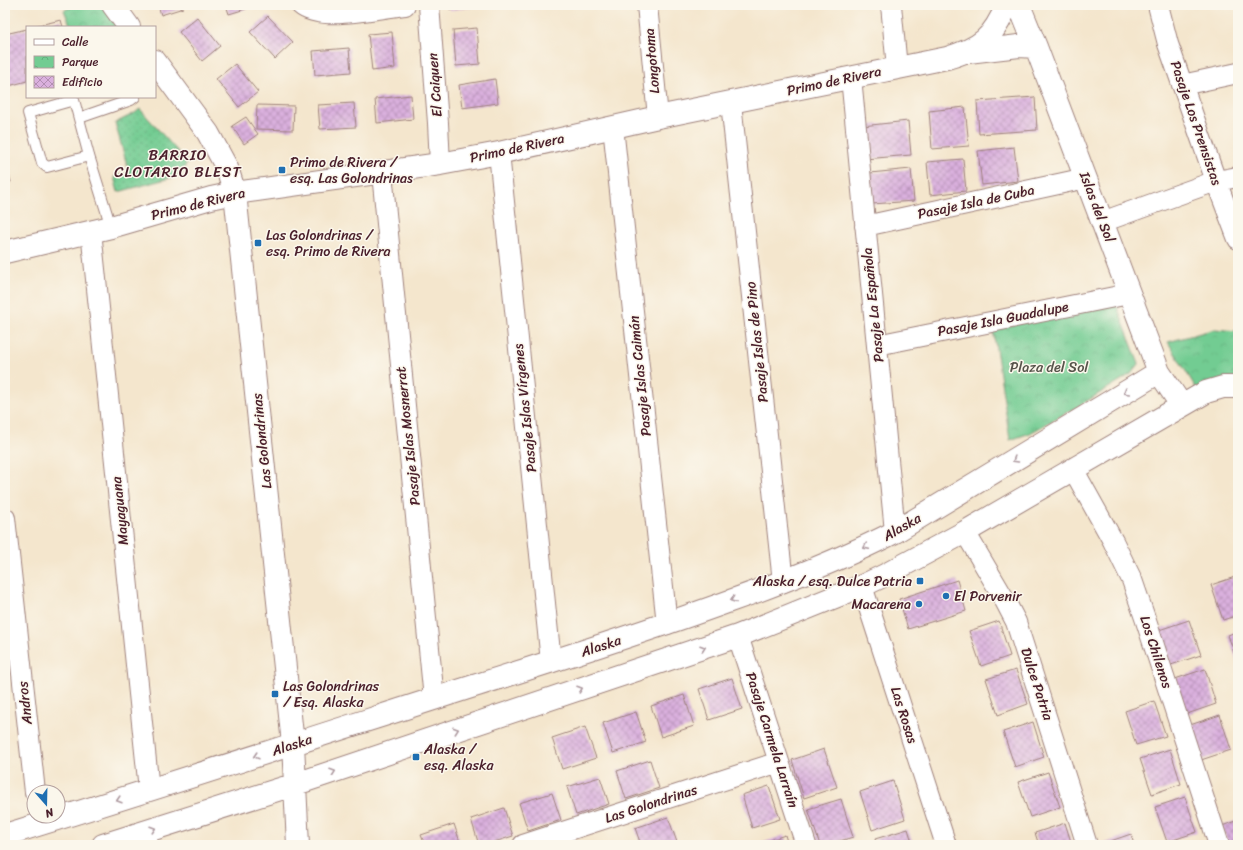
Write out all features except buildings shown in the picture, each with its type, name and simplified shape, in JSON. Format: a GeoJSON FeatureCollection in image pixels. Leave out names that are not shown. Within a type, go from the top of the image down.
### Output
{"type":"FeatureCollection","features":[{"type":"Feature","properties":{"kind":"street"},"geometry":{"type":"LineString","coordinates":[[113,5],[128,26]]}},
{"type":"Feature","properties":{"kind":"street"},"geometry":{"type":"LineString","coordinates":[[301,5],[319,13],[335,14],[405,5]]}},
{"type":"Feature","properties":{"kind":"street","name":"El Caiquen"},"geometry":{"type":"LineString","coordinates":[[429,5],[440,164]]}},
{"type":"Feature","properties":{"kind":"street","name":"Longotoma"},"geometry":{"type":"LineString","coordinates":[[647,5],[658,117]]}},
{"type":"Feature","properties":{"kind":"street"},"geometry":{"type":"LineString","coordinates":[[891,5],[897,68]]}},
{"type":"Feature","properties":{"kind":"street","name":"Primo de Rivera"},"geometry":{"type":"LineString","coordinates":[[5,252],[101,229],[235,193],[440,164],[498,153],[658,117],[947,58],[966,52],[980,44],[996,27],[1007,5]]}},
{"type":"Feature","properties":{"kind":"street","name":"Islas del Sol"},"geometry":{"type":"LineString","coordinates":[[1019,5],[1159,372],[1182,406]]}},
{"type":"Feature","properties":{"kind":"street","name":"Pasaje Los Prensistas"},"geometry":{"type":"LineString","coordinates":[[1158,5],[1168,44],[1238,240]]}},
{"type":"Feature","properties":{"kind":"street"},"geometry":{"type":"LineString","coordinates":[[966,52],[1019,46],[1036,47]]}},
{"type":"Feature","properties":{"kind":"street","name":"Las Golondrinas"},"geometry":{"type":"LineString","coordinates":[[158,72],[208,133],[227,168],[235,193],[293,744],[298,845]]}},
{"type":"Feature","properties":{"kind":"street"},"geometry":{"type":"LineString","coordinates":[[1182,84],[1238,73]]}},
{"type":"Feature","properties":{"kind":"street","name":"Pasaje La Española"},"geometry":{"type":"LineString","coordinates":[[851,77],[895,532]]}},
{"type":"Feature","properties":{"kind":"street","name":"Pasaje Islas de Pino"},"geometry":{"type":"LineString","coordinates":[[731,103],[783,582]]}},
{"type":"Feature","properties":{"kind":"street","name":"Pasaje Islas Caimán"},"geometry":{"type":"LineString","coordinates":[[613,127],[667,624]]}},
{"type":"Feature","properties":{"kind":"street","name":"Pasaje Islas Vírgenes"},"geometry":{"type":"LineString","coordinates":[[498,153],[551,662]]}},
{"type":"Feature","properties":{"kind":"street","name":"Pasaje Islas Mosnerrat"},"geometry":{"type":"LineString","coordinates":[[382,173],[434,699]]}},
{"type":"Feature","properties":{"kind":"street"},"geometry":{"type":"LineString","coordinates":[[1102,222],[1216,181],[1238,177]]}},
{"type":"Feature","properties":{"kind":"street","name":"Pasaje Isla de Cuba"},"geometry":{"type":"LineString","coordinates":[[865,226],[1086,178]]}},
{"type":"Feature","properties":{"kind":"street","name":"Mayaguana"},"geometry":{"type":"LineString","coordinates":[[101,229],[95,262],[149,790]]}},
{"type":"Feature","properties":{"kind":"street","name":"Pasaje Isla Guadalupe"},"geometry":{"type":"LineString","coordinates":[[877,345],[1129,294]]}},
{"type":"Feature","properties":{"kind":"street","name":"Alaska"},"geometry":{"type":"LineString","coordinates":[[66,812],[149,790],[551,662],[667,624],[783,582],[862,549],[895,532],[1159,372]]}},
{"type":"Feature","properties":{"kind":"street"},"geometry":{"type":"LineString","coordinates":[[103,845],[296,784],[738,636],[862,586],[965,532],[1206,392],[1223,387],[1238,387]]}},
{"type":"Feature","properties":{"kind":"street","name":"Los Chilenos"},"geometry":{"type":"LineString","coordinates":[[1073,469],[1113,541],[1134,586],[1219,845]]}},
{"type":"Feature","properties":{"kind":"street","name":"Andros"},"geometry":{"type":"LineString","coordinates":[[5,518],[34,784]]}},
{"type":"Feature","properties":{"kind":"street","name":"Dulce Patria"},"geometry":{"type":"LineString","coordinates":[[965,532],[1016,622],[1087,845]]}},
{"type":"Feature","properties":{"kind":"street","name":"Las Rosas"},"geometry":{"type":"LineString","coordinates":[[862,586],[946,845]]}},
{"type":"Feature","properties":{"kind":"street","name":"Pasaje Carmela Larraín"},"geometry":{"type":"LineString","coordinates":[[738,636],[806,845]]}},
{"type":"Feature","properties":{"kind":"street","name":"Las Golondrinas"},"geometry":{"type":"LineString","coordinates":[[523,845],[779,762]]}},
{"type":"Feature","properties":{"kind":"street","name":"Alaska"},"geometry":{"type":"LineString","coordinates":[[5,835],[29,824]]}},
{"type":"Feature","properties":{"kind":"lane"},"geometry":{"type":"LineString","coordinates":[[79,118],[134,98]]}},
{"type":"Feature","properties":{"kind":"lane"},"geometry":{"type":"LineString","coordinates":[[89,156],[47,167],[42,163],[28,113],[74,100],[89,156],[101,229]]}},
{"type":"Feature","properties":{"kind":"green space"},"geometry":{"type":"Polygon","coordinates":[[[77,5],[104,5],[116,26],[71,26],[64,10],[77,5]]]}},
{"type":"Feature","properties":{"kind":"green space"},"geometry":{"type":"Polygon","coordinates":[[[140,109],[187,162],[181,175],[118,192],[114,177],[129,172],[115,123],[140,109]]]}},
{"type":"Feature","properties":{"kind":"green space","name":"Plaza del Sol"},"geometry":{"type":"Polygon","coordinates":[[[1116,304],[1139,364],[1131,374],[1082,404],[1030,433],[1010,440],[993,329],[1116,304]]]}},
{"type":"Feature","properties":{"kind":"green space"},"geometry":{"type":"Polygon","coordinates":[[[1215,329],[1238,331],[1238,380],[1196,388],[1168,342],[1215,329]]]}},
{"type":"Feature","properties":{"kind":"place","name":"Primo de Rivera / esq. Las Golondrinas"},"geometry":{"type":"Point","coordinates":[282,170]}},
{"type":"Feature","properties":{"kind":"place","name":"Las Golondrinas / esq. Primo de Rivera"},"geometry":{"type":"Point","coordinates":[258,243]}},
{"type":"Feature","properties":{"kind":"place","name":"Alaska / esq. Dulce Patria"},"geometry":{"type":"Point","coordinates":[920,581]}},
{"type":"Feature","properties":{"kind":"place","name":"El Porvenir"},"geometry":{"type":"Point","coordinates":[946,596]}},
{"type":"Feature","properties":{"kind":"place","name":"Macarena"},"geometry":{"type":"Point","coordinates":[919,604]}},
{"type":"Feature","properties":{"kind":"place","name":"Las Golondrinas / Esq. Alaska"},"geometry":{"type":"Point","coordinates":[275,694]}},
{"type":"Feature","properties":{"kind":"place","name":"Alaska / esq. Alaska"},"geometry":{"type":"Point","coordinates":[416,757]}},
{"type":"Feature","properties":{"kind":"district","name":"BARRIO CLOTARIO BLEST"},"geometry":{"type":"Point","coordinates":[178,164]}}]}
